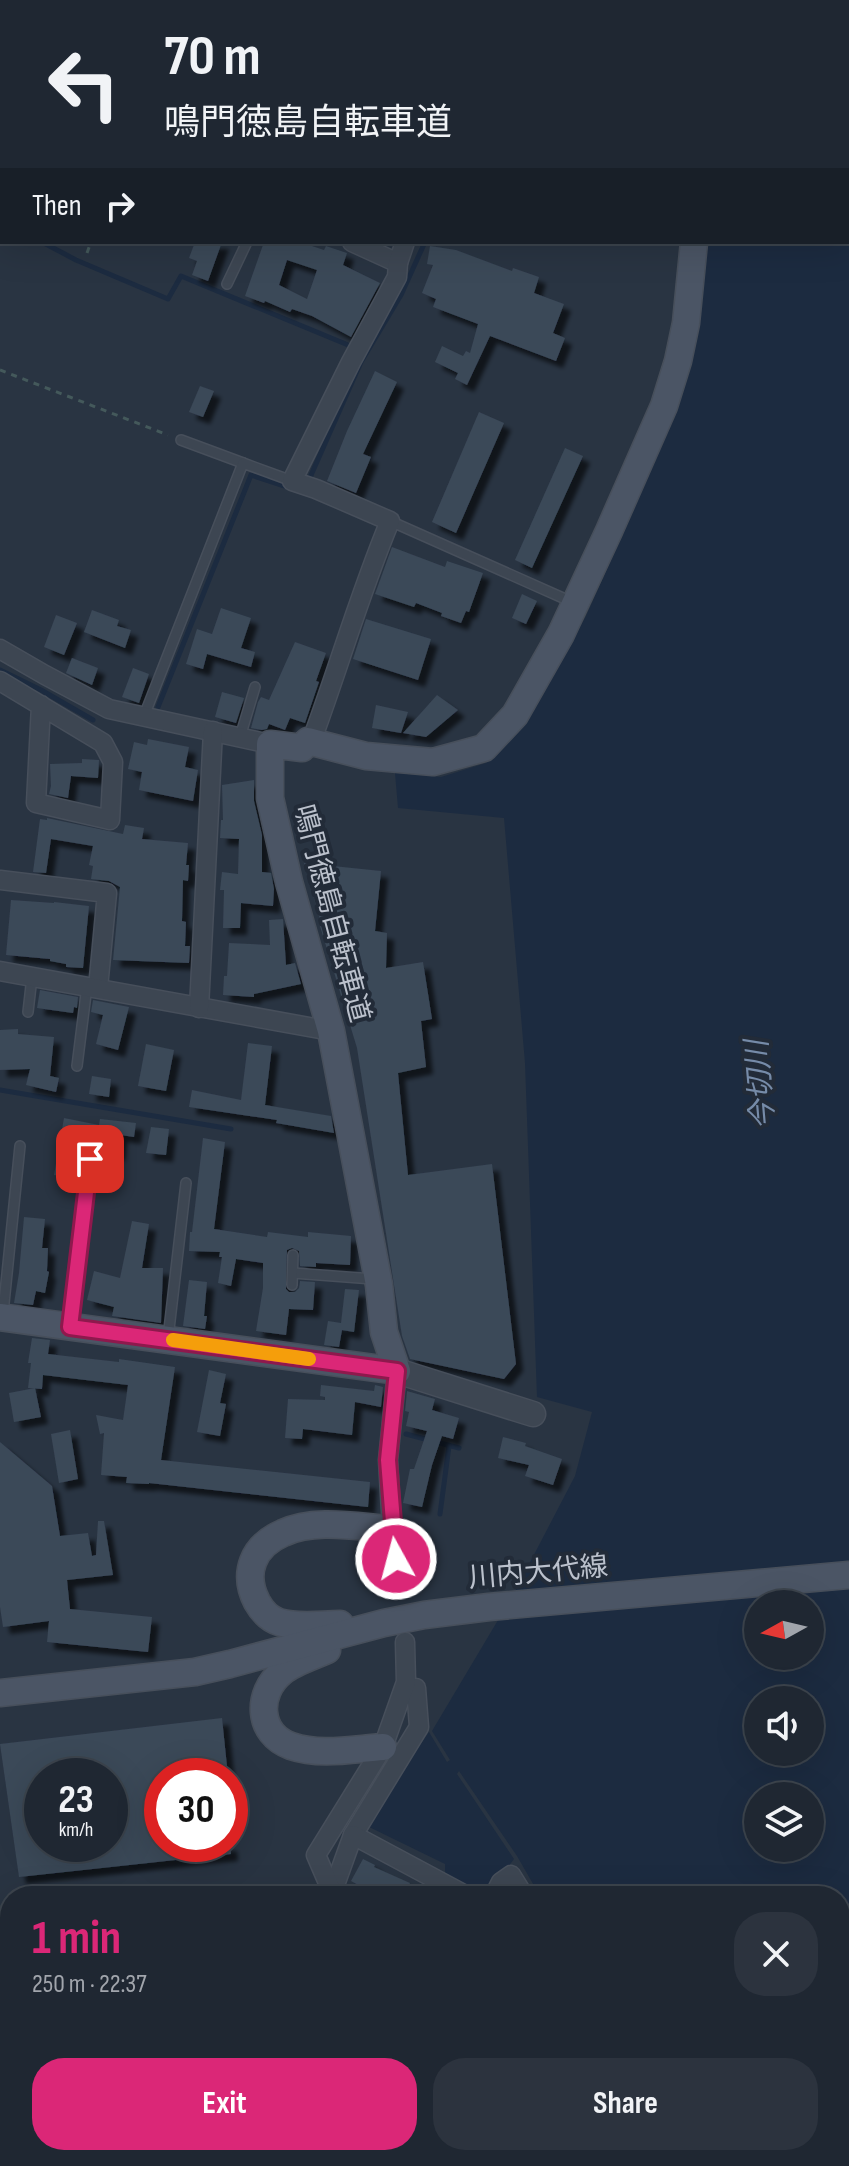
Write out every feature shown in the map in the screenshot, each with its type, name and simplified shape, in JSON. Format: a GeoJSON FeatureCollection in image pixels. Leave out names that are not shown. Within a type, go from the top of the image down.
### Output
{"type":"FeatureCollection","features":[{"type":"Feature","properties":{"kind":"main road"},"geometry":{"type":"LineString","coordinates":[[270,744],[302,748],[308,741],[366,756],[433,762],[484,748],[515,715],[561,634],[664,406],[686,323],[694,244]]}},
{"type":"Feature","properties":{"kind":"main road","name":"鳴門徳島自転車道"},"geometry":{"type":"LineString","coordinates":[[270,744],[270,798],[289,882],[331,1031],[378,1279],[384,1332],[397,1371]]}},
{"type":"Feature","properties":{"kind":"main road"},"geometry":{"type":"LineString","coordinates":[[1,1318],[397,1371]]}},
{"type":"Feature","properties":{"kind":"main road"},"geometry":{"type":"LineString","coordinates":[[384,1623],[301,1625],[277,1622],[261,1611],[251,1590],[249,1569],[260,1548],[282,1533],[312,1525],[392,1529]]}},
{"type":"Feature","properties":{"kind":"main road","name":"川内大代線"},"geometry":{"type":"LineString","coordinates":[[0,1693],[195,1672],[424,1615],[849,1575]]}},
{"type":"Feature","properties":{"kind":"main road"},"geometry":{"type":"LineString","coordinates":[[383,1747],[321,1752],[291,1746],[275,1738],[266,1723],[262,1706],[269,1688],[282,1671],[384,1623]]}},
{"type":"Feature","properties":{"kind":"street"},"geometry":{"type":"LineString","coordinates":[[355,244],[402,274]]}},
{"type":"Feature","properties":{"kind":"street"},"geometry":{"type":"LineString","coordinates":[[308,741],[314,734],[390,521],[292,481],[366,348],[402,274],[405,244]]}},
{"type":"Feature","properties":{"kind":"street"},"geometry":{"type":"LineString","coordinates":[[0,649],[109,709],[270,744]]}},
{"type":"Feature","properties":{"kind":"street"},"geometry":{"type":"LineString","coordinates":[[0,681],[41,705],[103,743],[113,762],[110,820],[36,803],[41,705]]}},
{"type":"Feature","properties":{"kind":"street"},"geometry":{"type":"LineString","coordinates":[[199,1008],[213,731]]}},
{"type":"Feature","properties":{"kind":"street"},"geometry":{"type":"LineString","coordinates":[[0,880],[107,893],[93,987]]}},
{"type":"Feature","properties":{"kind":"street"},"geometry":{"type":"LineString","coordinates":[[0,971],[331,1031]]}},
{"type":"Feature","properties":{"kind":"street"},"geometry":{"type":"LineString","coordinates":[[400,1588],[392,1529],[388,1460],[397,1371],[533,1414]]}},
{"type":"Feature","properties":{"kind":"street"},"geometry":{"type":"LineString","coordinates":[[331,1886],[316,1855],[383,1747],[406,1682],[405,1642]]}},
{"type":"Feature","properties":{"kind":"street"},"geometry":{"type":"LineString","coordinates":[[338,1886],[353,1835],[419,1727],[416,1688]]}},
{"type":"Feature","properties":{"kind":"street"},"geometry":{"type":"LineString","coordinates":[[353,1835],[448,1886]]}},
{"type":"Feature","properties":{"kind":"street"},"geometry":{"type":"LineString","coordinates":[[499,1886],[511,1875],[518,1886]]}},
{"type":"Feature","properties":{"kind":"lane"},"geometry":{"type":"LineString","coordinates":[[227,284],[246,244]]}},
{"type":"Feature","properties":{"kind":"lane"},"geometry":{"type":"LineString","coordinates":[[181,440],[292,481]]}},
{"type":"Feature","properties":{"kind":"lane"},"geometry":{"type":"LineString","coordinates":[[144,716],[243,463]]}},
{"type":"Feature","properties":{"kind":"lane"},"geometry":{"type":"LineString","coordinates":[[390,521],[575,604]]}},
{"type":"Feature","properties":{"kind":"lane"},"geometry":{"type":"LineString","coordinates":[[240,737],[255,687]]}},
{"type":"Feature","properties":{"kind":"lane"},"geometry":{"type":"LineString","coordinates":[[28,1012],[32,977]]}},
{"type":"Feature","properties":{"kind":"lane"},"geometry":{"type":"LineString","coordinates":[[77,1066],[93,987]]}},
{"type":"Feature","properties":{"kind":"lane"},"geometry":{"type":"LineString","coordinates":[[1,1318],[20,1146]]}},
{"type":"Feature","properties":{"kind":"lane"},"geometry":{"type":"LineString","coordinates":[[70,1327],[90,1159]]}},
{"type":"Feature","properties":{"kind":"lane"},"geometry":{"type":"LineString","coordinates":[[168,1340],[186,1183]]}},
{"type":"Feature","properties":{"kind":"lane"},"geometry":{"type":"LineString","coordinates":[[292,1285],[293,1255]]}},
{"type":"Feature","properties":{"kind":"lane"},"geometry":{"type":"LineString","coordinates":[[293,1273],[378,1279]]}},
{"type":"Feature","properties":{"kind":"path"},"geometry":{"type":"LineString","coordinates":[[87,253],[90,244]]}},
{"type":"Feature","properties":{"kind":"path"},"geometry":{"type":"LineString","coordinates":[[0,370],[181,440]]}},
{"type":"Feature","properties":{"kind":"water","name":"今切川"},"geometry":{"type":"Polygon","coordinates":[[[706,244],[849,244],[849,1886],[534,1886],[459,1771],[457,1774],[514,1859],[494,1886],[457,1886],[445,1880],[445,1864],[365,1825],[429,1732],[447,1762],[450,1760],[432,1731],[513,1595],[575,1476],[592,1412],[537,1397],[525,1063],[504,818],[398,808],[395,773],[441,777],[486,763],[514,734],[586,616],[633,511],[692,360],[706,244]]]}},
{"type":"Feature","properties":{"kind":"building"},"geometry":{"type":"Polygon","coordinates":[[[194,244],[221,244],[208,281],[192,275],[197,261],[189,258],[194,244]]]}},
{"type":"Feature","properties":{"kind":"building"},"geometry":{"type":"Polygon","coordinates":[[[263,244],[306,244],[324,250],[326,246],[347,253],[343,265],[380,283],[351,337],[312,316],[245,296],[263,244]],[[287,260],[279,285],[307,299],[317,270],[287,260]]]}},
{"type":"Feature","properties":{"kind":"building"},"geometry":{"type":"Polygon","coordinates":[[[430,246],[456,250],[512,271],[513,268],[539,277],[534,293],[564,304],[553,333],[565,338],[556,361],[490,336],[467,385],[455,379],[458,373],[435,362],[442,346],[463,356],[466,351],[470,353],[478,324],[433,307],[436,299],[422,293],[433,265],[427,264],[430,246]]]}},
{"type":"Feature","properties":{"kind":"building"},"geometry":{"type":"Polygon","coordinates":[[[375,371],[397,382],[363,454],[371,457],[356,493],[327,481],[375,371]]]}},
{"type":"Feature","properties":{"kind":"building"},"geometry":{"type":"Polygon","coordinates":[[[200,386],[214,391],[203,417],[189,412],[200,386]]]}},
{"type":"Feature","properties":{"kind":"building"},"geometry":{"type":"Polygon","coordinates":[[[479,412],[504,423],[456,533],[432,522],[479,412]]]}},
{"type":"Feature","properties":{"kind":"building"},"geometry":{"type":"Polygon","coordinates":[[[565,448],[583,456],[532,568],[515,560],[565,448]]]}},
{"type":"Feature","properties":{"kind":"building"},"geometry":{"type":"Polygon","coordinates":[[[392,547],[445,567],[447,561],[483,573],[469,612],[466,611],[461,623],[416,603],[414,607],[375,594],[392,547]]]}},
{"type":"Feature","properties":{"kind":"building"},"geometry":{"type":"Polygon","coordinates":[[[522,594],[537,601],[526,624],[512,618],[522,594]]]}},
{"type":"Feature","properties":{"kind":"building"},"geometry":{"type":"Polygon","coordinates":[[[221,608],[251,618],[241,648],[255,652],[251,667],[207,654],[203,669],[186,664],[197,629],[212,634],[221,608]]]}},
{"type":"Feature","properties":{"kind":"building"},"geometry":{"type":"Polygon","coordinates":[[[92,610],[119,620],[117,626],[131,630],[125,648],[84,632],[92,610]]]}},
{"type":"Feature","properties":{"kind":"building"},"geometry":{"type":"Polygon","coordinates":[[[56,615],[77,623],[64,655],[44,647],[56,615]]]}},
{"type":"Feature","properties":{"kind":"building"},"geometry":{"type":"Polygon","coordinates":[[[366,619],[431,639],[418,680],[353,659],[366,619]]]}},
{"type":"Feature","properties":{"kind":"building"},"geometry":{"type":"Polygon","coordinates":[[[295,642],[326,653],[305,723],[290,718],[285,730],[269,724],[267,729],[251,728],[258,702],[261,697],[269,700],[295,642]]]}},
{"type":"Feature","properties":{"kind":"building"},"geometry":{"type":"Polygon","coordinates":[[[72,658],[98,668],[92,685],[66,673],[72,658]]]}},
{"type":"Feature","properties":{"kind":"building"},"geometry":{"type":"Polygon","coordinates":[[[133,668],[149,674],[139,703],[122,697],[133,668]]]}},
{"type":"Feature","properties":{"kind":"building"},"geometry":{"type":"Polygon","coordinates":[[[222,692],[244,698],[236,723],[215,717],[222,692]]]}},
{"type":"Feature","properties":{"kind":"building"},"geometry":{"type":"Polygon","coordinates":[[[437,695],[458,710],[426,737],[403,733],[437,695]]]}},
{"type":"Feature","properties":{"kind":"building"},"geometry":{"type":"Polygon","coordinates":[[[376,705],[408,712],[401,733],[372,728],[376,705]]]}},
{"type":"Feature","properties":{"kind":"building"},"geometry":{"type":"Polygon","coordinates":[[[148,739],[189,747],[185,767],[198,770],[193,801],[139,790],[142,772],[128,769],[134,742],[147,745],[148,739]]]}},
{"type":"Feature","properties":{"kind":"building"},"geometry":{"type":"Polygon","coordinates":[[[82,759],[99,760],[98,778],[71,776],[68,798],[49,794],[50,764],[82,763],[82,759]]]}},
{"type":"Feature","properties":{"kind":"building"},"geometry":{"type":"Polygon","coordinates":[[[254,780],[254,801],[262,835],[262,872],[271,873],[273,906],[241,903],[240,928],[223,928],[222,872],[238,874],[239,839],[220,838],[222,785],[254,780]]]}},
{"type":"Feature","properties":{"kind":"building"},"geometry":{"type":"Polygon","coordinates":[[[40,819],[123,834],[125,825],[144,828],[142,839],[188,843],[188,881],[183,880],[182,921],[186,922],[185,946],[190,946],[189,963],[113,960],[120,887],[109,881],[91,879],[93,866],[89,865],[93,846],[51,839],[46,873],[33,872],[40,819]]]}},
{"type":"Feature","properties":{"kind":"building"},"geometry":{"type":"Polygon","coordinates":[[[304,863],[381,871],[375,931],[387,933],[386,968],[423,962],[432,1019],[421,1021],[426,1067],[398,1073],[408,1175],[492,1164],[516,1364],[504,1379],[410,1359],[402,1336],[357,1048],[304,863]]]}},
{"type":"Feature","properties":{"kind":"building"},"geometry":{"type":"Polygon","coordinates":[[[11,900],[89,906],[83,968],[66,967],[66,964],[50,959],[6,955],[11,900]]]}},
{"type":"Feature","properties":{"kind":"building"},"geometry":{"type":"Polygon","coordinates":[[[283,919],[286,965],[295,963],[301,984],[254,994],[254,997],[223,995],[229,943],[270,945],[269,920],[283,919]]]}},
{"type":"Feature","properties":{"kind":"building"},"geometry":{"type":"Polygon","coordinates":[[[40,990],[78,997],[77,1008],[74,1007],[73,1013],[37,1008],[40,990]]]}},
{"type":"Feature","properties":{"kind":"building"},"geometry":{"type":"Polygon","coordinates":[[[93,1000],[129,1007],[118,1050],[96,1044],[103,1015],[91,1012],[93,1000]]]}},
{"type":"Feature","properties":{"kind":"building"},"geometry":{"type":"Polygon","coordinates":[[[18,1029],[18,1034],[54,1037],[50,1076],[59,1078],[56,1092],[26,1085],[30,1069],[0,1070],[0,1030],[18,1029]]]}},
{"type":"Feature","properties":{"kind":"building"},"geometry":{"type":"Polygon","coordinates":[[[248,1043],[272,1046],[265,1105],[331,1116],[334,1133],[276,1123],[277,1120],[189,1107],[192,1090],[241,1100],[248,1043]]]}},
{"type":"Feature","properties":{"kind":"building"},"geometry":{"type":"Polygon","coordinates":[[[146,1044],[174,1050],[166,1091],[138,1086],[146,1044]]]}},
{"type":"Feature","properties":{"kind":"building"},"geometry":{"type":"Polygon","coordinates":[[[92,1076],[111,1079],[109,1097],[89,1094],[92,1076]]]}},
{"type":"Feature","properties":{"kind":"building"},"geometry":{"type":"Polygon","coordinates":[[[64,1118],[99,1125],[100,1119],[136,1123],[134,1137],[120,1135],[118,1154],[80,1150],[75,1179],[54,1175],[64,1118]]]}},
{"type":"Feature","properties":{"kind":"building"},"geometry":{"type":"Polygon","coordinates":[[[151,1127],[169,1129],[166,1155],[146,1153],[151,1127]]]}},
{"type":"Feature","properties":{"kind":"building"},"geometry":{"type":"Polygon","coordinates":[[[203,1138],[225,1142],[214,1229],[267,1237],[268,1232],[308,1237],[308,1232],[351,1236],[350,1265],[316,1263],[316,1267],[300,1266],[299,1251],[292,1248],[287,1250],[286,1289],[295,1292],[300,1281],[315,1282],[313,1310],[289,1309],[286,1335],[256,1331],[263,1288],[263,1263],[236,1259],[231,1286],[218,1283],[220,1252],[189,1251],[203,1138]]]}},
{"type":"Feature","properties":{"kind":"building"},"geometry":{"type":"Polygon","coordinates":[[[24,1217],[45,1219],[42,1248],[48,1248],[49,1272],[45,1293],[36,1291],[33,1305],[14,1303],[24,1217]]]}},
{"type":"Feature","properties":{"kind":"building"},"geometry":{"type":"Polygon","coordinates":[[[132,1221],[149,1224],[142,1268],[163,1268],[161,1323],[112,1316],[114,1307],[87,1300],[94,1271],[120,1278],[132,1221]]]}},
{"type":"Feature","properties":{"kind":"building"},"geometry":{"type":"Polygon","coordinates":[[[189,1280],[207,1282],[205,1329],[183,1326],[189,1280]]]}},
{"type":"Feature","properties":{"kind":"building"},"geometry":{"type":"Polygon","coordinates":[[[345,1289],[359,1290],[354,1332],[342,1330],[339,1347],[324,1345],[328,1321],[341,1323],[345,1289]]]}},
{"type":"Feature","properties":{"kind":"building"},"geometry":{"type":"Polygon","coordinates":[[[32,1338],[50,1340],[48,1354],[175,1367],[161,1460],[370,1482],[368,1507],[126,1483],[127,1477],[101,1475],[104,1433],[100,1434],[96,1415],[123,1420],[128,1385],[43,1375],[42,1389],[28,1388],[32,1338]]]}},
{"type":"Feature","properties":{"kind":"building"},"geometry":{"type":"Polygon","coordinates":[[[209,1370],[226,1374],[220,1403],[226,1404],[220,1436],[197,1432],[209,1370]]]}},
{"type":"Feature","properties":{"kind":"building"},"geometry":{"type":"Polygon","coordinates":[[[321,1385],[374,1391],[375,1385],[383,1387],[381,1407],[355,1402],[352,1435],[303,1429],[302,1439],[285,1438],[288,1399],[325,1400],[320,1396],[321,1385]]]}},
{"type":"Feature","properties":{"kind":"building"},"geometry":{"type":"Polygon","coordinates":[[[35,1388],[41,1417],[14,1422],[9,1393],[35,1388]]]}},
{"type":"Feature","properties":{"kind":"building"},"geometry":{"type":"Polygon","coordinates":[[[407,1391],[435,1399],[432,1410],[459,1418],[453,1439],[442,1436],[422,1507],[403,1503],[410,1469],[414,1469],[427,1431],[406,1426],[409,1412],[405,1411],[407,1391]]]}},
{"type":"Feature","properties":{"kind":"building"},"geometry":{"type":"Polygon","coordinates":[[[70,1430],[78,1479],[59,1483],[51,1434],[70,1430]]]}},
{"type":"Feature","properties":{"kind":"building"},"geometry":{"type":"Polygon","coordinates":[[[503,1437],[526,1443],[525,1446],[562,1459],[553,1485],[525,1476],[529,1465],[498,1458],[503,1437]]]}},
{"type":"Feature","properties":{"kind":"building"},"geometry":{"type":"Polygon","coordinates":[[[0,1442],[52,1486],[60,1536],[88,1533],[92,1556],[96,1555],[98,1521],[104,1521],[113,1575],[67,1580],[70,1609],[152,1617],[148,1652],[47,1642],[49,1621],[3,1627],[0,1607],[0,1442]]]}},
{"type":"Feature","properties":{"kind":"building"},"geometry":{"type":"Polygon","coordinates":[[[222,1718],[226,1758],[144,1758],[144,1862],[157,1862],[19,1877],[0,1744],[222,1718]]]}},
{"type":"Feature","properties":{"kind":"building"},"geometry":{"type":"Polygon","coordinates":[[[363,1859],[410,1883],[409,1886],[360,1886],[351,1881],[363,1859]]]}},
{"type":"Feature","properties":{"kind":"waterway"},"geometry":{"type":"LineString","coordinates":[[46,244],[168,299],[181,276],[353,347]]}},
{"type":"Feature","properties":{"kind":"waterway"},"geometry":{"type":"LineString","coordinates":[[308,482],[361,362],[401,295],[424,244]]}},
{"type":"Feature","properties":{"kind":"waterway"},"geometry":{"type":"LineString","coordinates":[[158,707],[251,475],[290,488]]}},
{"type":"Feature","properties":{"kind":"waterway"},"geometry":{"type":"LineString","coordinates":[[0,670],[93,720]]}},
{"type":"Feature","properties":{"kind":"waterway"},"geometry":{"type":"LineString","coordinates":[[0,1090],[231,1129]]}},
{"type":"Feature","properties":{"kind":"waterway"},"geometry":{"type":"LineString","coordinates":[[406,1434],[459,1448]]}},
{"type":"Feature","properties":{"kind":"waterway"},"geometry":{"type":"LineString","coordinates":[[440,1514],[449,1446]]}},
{"type":"Feature","properties":{"kind":"slow traffic"},"geometry":{"type":"LineString","coordinates":[[173,1340],[309,1359]]}},
{"type":"Feature","properties":{"kind":"route"},"geometry":{"type":"LineString","coordinates":[[90,1159],[70,1327],[397,1371],[388,1460],[396,1559]]}}]}
